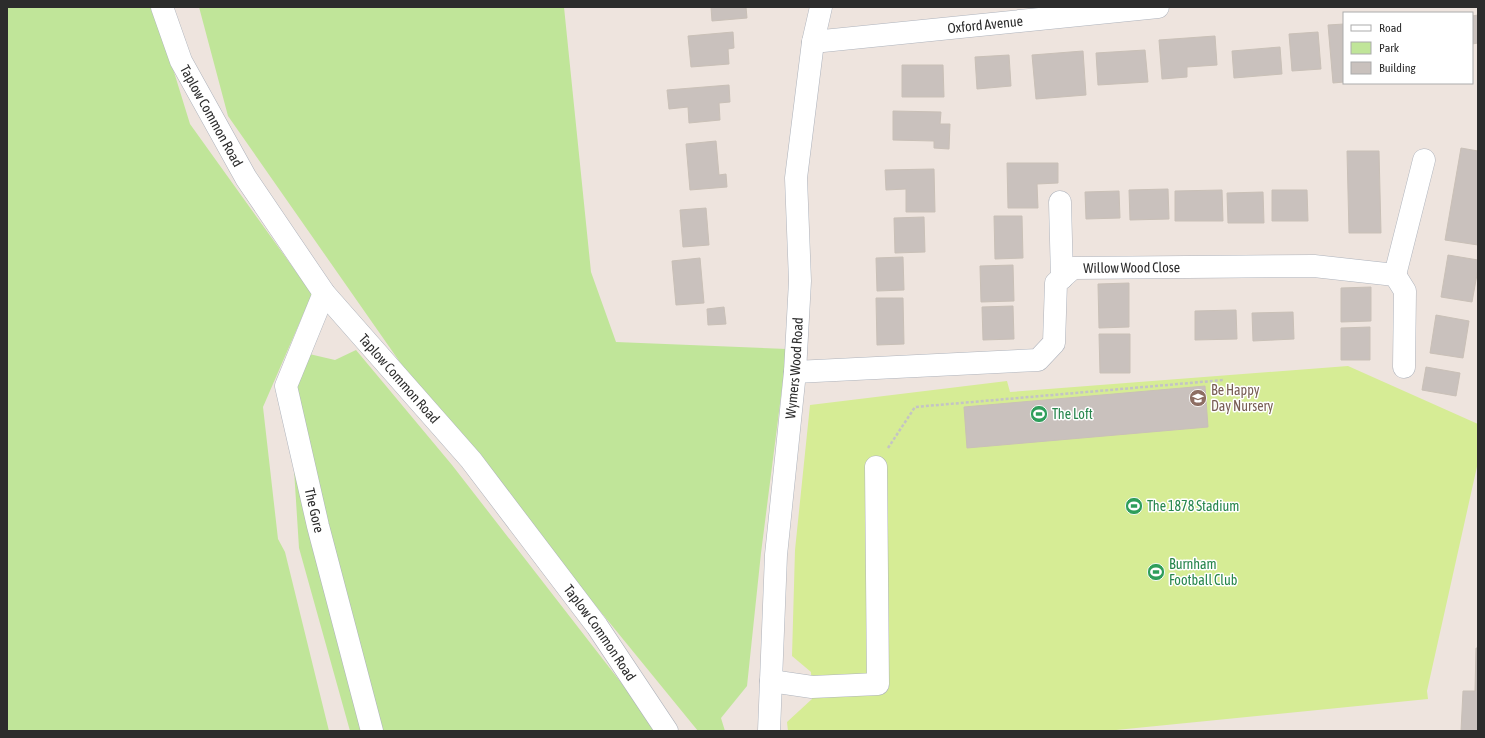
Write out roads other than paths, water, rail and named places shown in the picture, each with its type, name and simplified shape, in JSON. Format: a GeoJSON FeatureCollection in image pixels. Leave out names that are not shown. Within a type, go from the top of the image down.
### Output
{"type":"FeatureCollection","features":[{"type":"Feature","properties":{"kind":"street","name":"Taplow Common Road"},"geometry":{"type":"LineString","coordinates":[[162,7],[181,61],[246,178],[324,293],[471,460],[597,626],[667,731]]}},
{"type":"Feature","properties":{"kind":"street","name":"Wymers Wood Road"},"geometry":{"type":"LineString","coordinates":[[769,731],[776,555],[795,372],[800,281],[796,178],[813,42],[821,7]]}},
{"type":"Feature","properties":{"kind":"street","name":"Oxford Avenue"},"geometry":{"type":"LineString","coordinates":[[813,42],[1158,7]]}},
{"type":"Feature","properties":{"kind":"street"},"geometry":{"type":"LineString","coordinates":[[1404,366],[1405,292],[1395,275],[1424,160]]}},
{"type":"Feature","properties":{"kind":"street"},"geometry":{"type":"LineString","coordinates":[[795,372],[1038,360],[1054,343],[1056,283],[1062,278],[1060,202]]}},
{"type":"Feature","properties":{"kind":"street","name":"Willow Wood Close"},"geometry":{"type":"LineString","coordinates":[[1062,278],[1073,268],[1314,266],[1395,275]]}},
{"type":"Feature","properties":{"kind":"street","name":"The Gore"},"geometry":{"type":"LineString","coordinates":[[324,293],[286,386],[318,526],[372,731]]}},
{"type":"Feature","properties":{"kind":"street"},"geometry":{"type":"LineString","coordinates":[[771,681],[812,687],[878,684],[876,467]]}},
{"type":"Feature","properties":{"kind":"place","name":"Be Happy Day Nursery"},"geometry":{"type":"Point","coordinates":[1198,398]}},
{"type":"Feature","properties":{"kind":"place","name":"The Loft"},"geometry":{"type":"Point","coordinates":[1039,414]}},
{"type":"Feature","properties":{"kind":"place","name":"The 1878 Stadium"},"geometry":{"type":"Point","coordinates":[1134,506]}},
{"type":"Feature","properties":{"kind":"place","name":"Burnham Football Club"},"geometry":{"type":"Point","coordinates":[1156,572]}}]}
